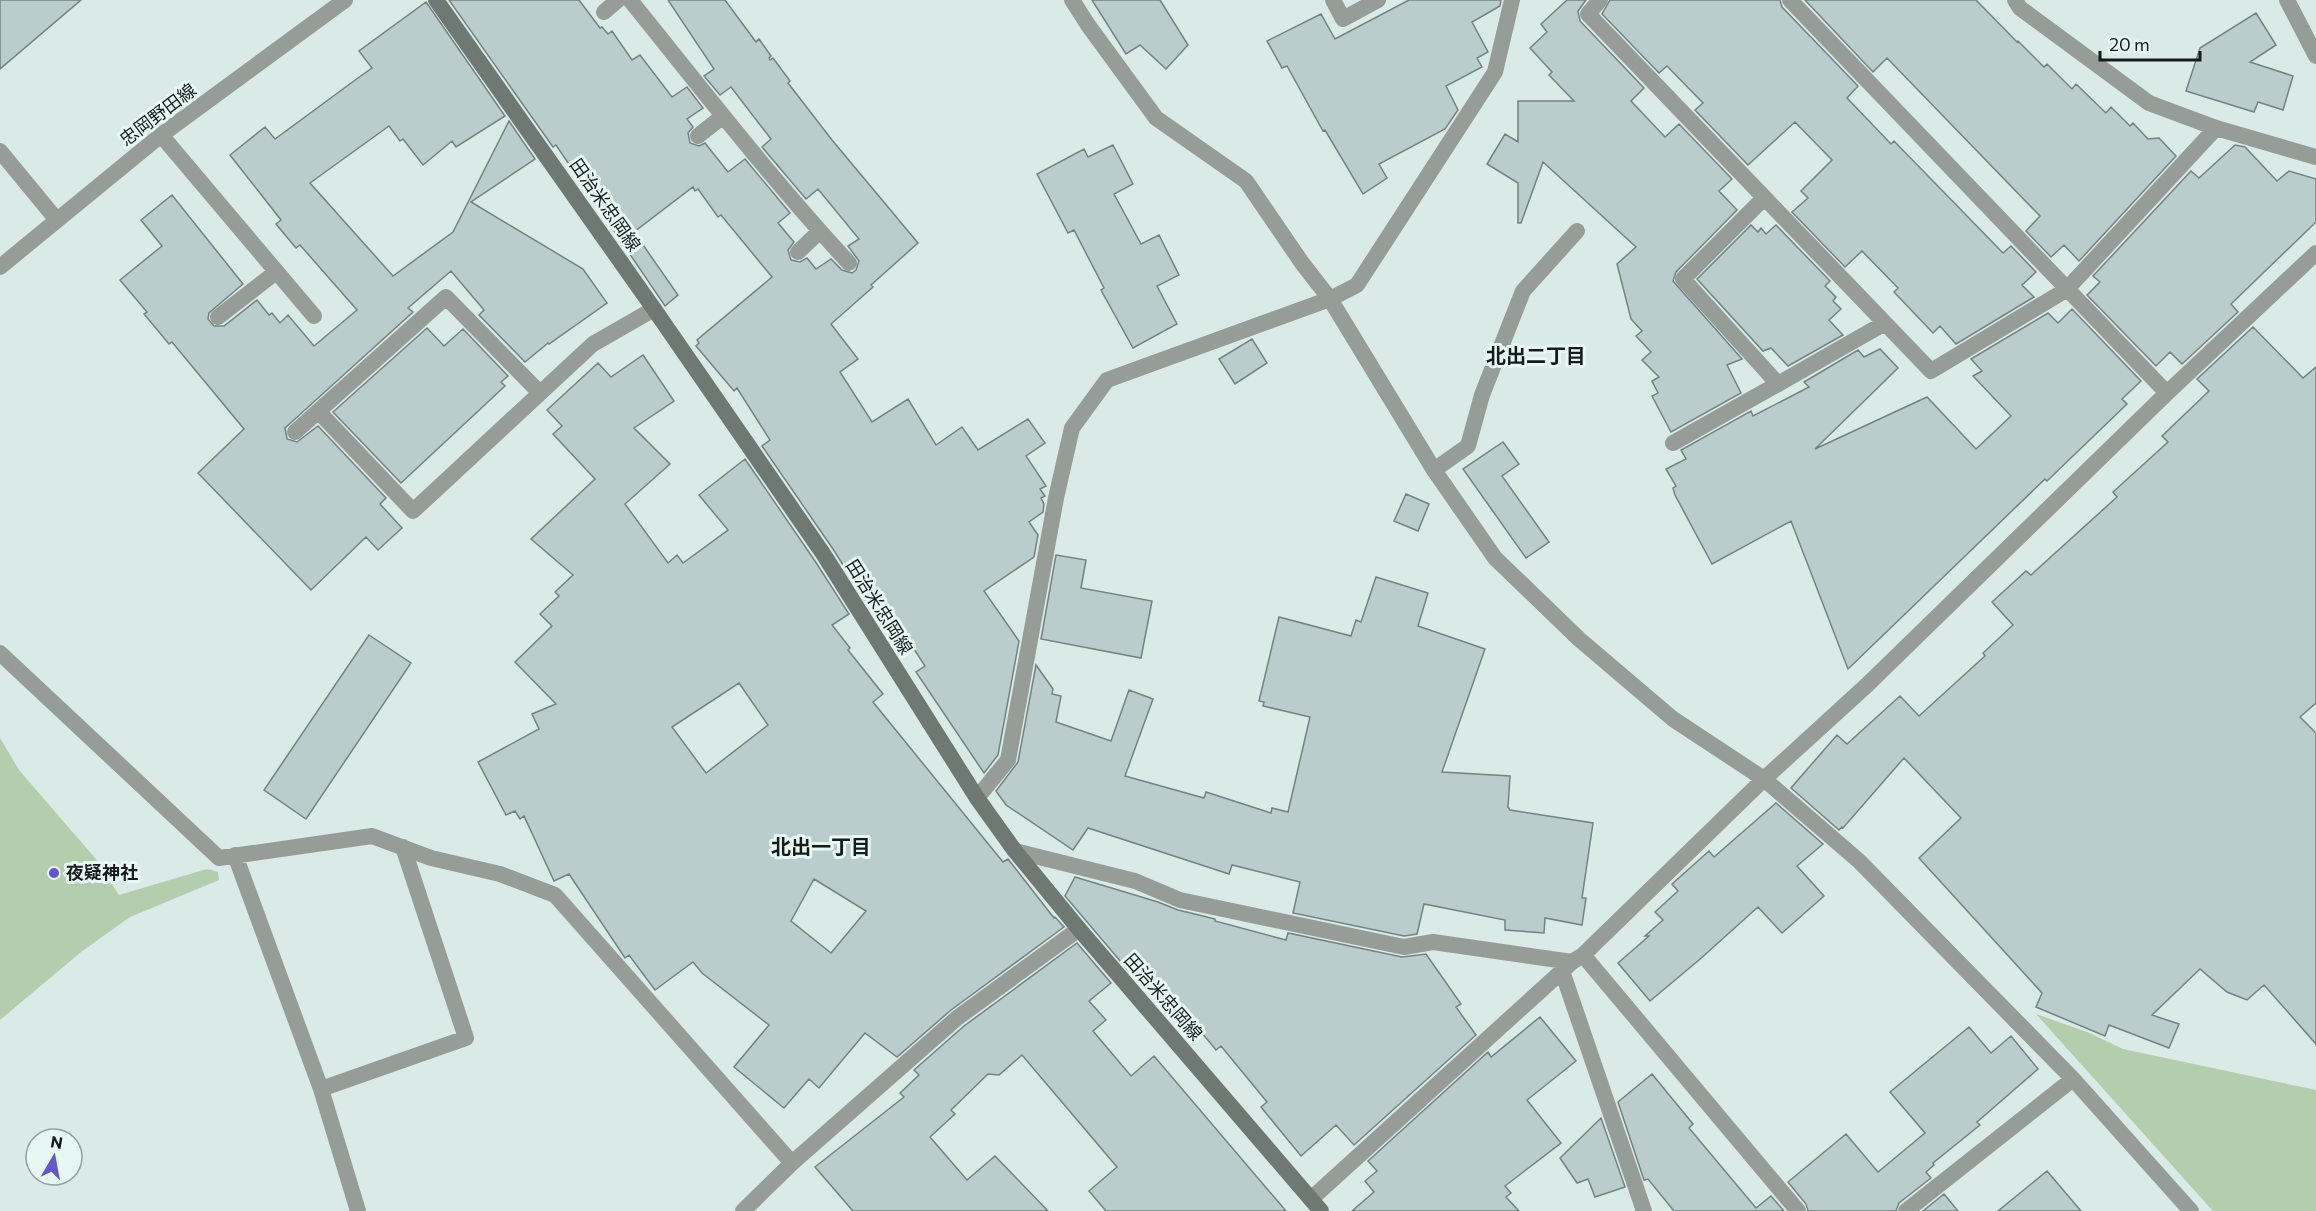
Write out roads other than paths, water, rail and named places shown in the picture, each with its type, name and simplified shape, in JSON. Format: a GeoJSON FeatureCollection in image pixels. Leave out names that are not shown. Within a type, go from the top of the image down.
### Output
{"type":"FeatureCollection","features":[{"type":"Feature","properties":{"kind":"main road","name":"田治米忠岡線"},"geometry":{"type":"LineString","coordinates":[[436,0],[824,555],[977,798],[1015,851],[1316,1205]]}},
{"type":"Feature","properties":{"kind":"street","name":"忠岡野田線"},"geometry":{"type":"LineString","coordinates":[[0,267],[161,135],[345,0]]}},
{"type":"Feature","properties":{"kind":"street"},"geometry":{"type":"LineString","coordinates":[[604,12],[618,0]]}},
{"type":"Feature","properties":{"kind":"street"},"geometry":{"type":"LineString","coordinates":[[630,0],[723,116],[849,264]]}},
{"type":"Feature","properties":{"kind":"street"},"geometry":{"type":"LineString","coordinates":[[1072,0],[1088,26],[1156,118],[1246,181],[1302,263],[1330,299],[1434,470],[1495,558],[1579,639],[1673,719],[1764,779],[1859,861],[2073,1079],[2191,1211]]}},
{"type":"Feature","properties":{"kind":"street"},"geometry":{"type":"LineString","coordinates":[[1333,0],[1343,19],[1378,0]]}},
{"type":"Feature","properties":{"kind":"street"},"geometry":{"type":"LineString","coordinates":[[977,798],[1008,760],[1056,498],[1072,428],[1107,380],[1330,299],[1357,285],[1495,72],[1512,0]]}},
{"type":"Feature","properties":{"kind":"street"},"geometry":{"type":"LineString","coordinates":[[1600,0],[1588,14],[1931,371],[2066,290],[2216,128]]}},
{"type":"Feature","properties":{"kind":"street"},"geometry":{"type":"LineString","coordinates":[[1790,0],[2167,393]]}},
{"type":"Feature","properties":{"kind":"street"},"geometry":{"type":"LineString","coordinates":[[2015,0],[2020,8],[2149,103],[2216,128],[2316,158]]}},
{"type":"Feature","properties":{"kind":"street"},"geometry":{"type":"LineString","coordinates":[[2287,0],[2316,56]]}},
{"type":"Feature","properties":{"kind":"street"},"geometry":{"type":"LineString","coordinates":[[698,136],[723,116]]}},
{"type":"Feature","properties":{"kind":"street"},"geometry":{"type":"LineString","coordinates":[[161,135],[314,316]]}},
{"type":"Feature","properties":{"kind":"street"},"geometry":{"type":"LineString","coordinates":[[0,151],[56,219]]}},
{"type":"Feature","properties":{"kind":"street"},"geometry":{"type":"LineString","coordinates":[[1764,198],[1683,279],[1778,384]]}},
{"type":"Feature","properties":{"kind":"street"},"geometry":{"type":"LineString","coordinates":[[798,252],[820,231]]}},
{"type":"Feature","properties":{"kind":"street"},"geometry":{"type":"LineString","coordinates":[[1434,470],[1468,446],[1482,395],[1523,291],[1577,231]]}},
{"type":"Feature","properties":{"kind":"street"},"geometry":{"type":"LineString","coordinates":[[1316,1205],[1764,779],[1867,685],[2167,393],[2316,253]]}},
{"type":"Feature","properties":{"kind":"street"},"geometry":{"type":"LineString","coordinates":[[218,317],[276,272]]}},
{"type":"Feature","properties":{"kind":"street"},"geometry":{"type":"LineString","coordinates":[[295,432],[446,297],[540,393]]}},
{"type":"Feature","properties":{"kind":"street"},"geometry":{"type":"LineString","coordinates":[[318,411],[413,511],[593,345],[654,309]]}},
{"type":"Feature","properties":{"kind":"street"},"geometry":{"type":"LineString","coordinates":[[1673,443],[1885,323]]}},
{"type":"Feature","properties":{"kind":"street"},"geometry":{"type":"LineString","coordinates":[[0,654],[219,858],[372,836],[431,858],[500,874],[555,894],[792,1163]]}},
{"type":"Feature","properties":{"kind":"street"},"geometry":{"type":"LineString","coordinates":[[321,1089],[466,1038],[402,847]]}},
{"type":"Feature","properties":{"kind":"street"},"geometry":{"type":"LineString","coordinates":[[1015,851],[1135,881],[1180,900],[1404,947],[1433,942],[1572,963],[1798,1211]]}},
{"type":"Feature","properties":{"kind":"street"},"geometry":{"type":"LineString","coordinates":[[234,855],[321,1089],[358,1211]]}},
{"type":"Feature","properties":{"kind":"street"},"geometry":{"type":"LineString","coordinates":[[743,1211],[792,1163],[957,1018],[1079,929]]}},
{"type":"Feature","properties":{"kind":"street"},"geometry":{"type":"LineString","coordinates":[[1572,963],[1644,1211]]}},
{"type":"Feature","properties":{"kind":"street"},"geometry":{"type":"LineString","coordinates":[[1906,1211],[2073,1079]]}},
{"type":"Feature","properties":{"kind":"place","name":"夜疑神社"},"geometry":{"type":"Point","coordinates":[54,873]}},
{"type":"Feature","properties":{"kind":"district","name":"北出二丁目"},"geometry":{"type":"Point","coordinates":[1536,356]}},
{"type":"Feature","properties":{"kind":"district","name":"北出一丁目"},"geometry":{"type":"Point","coordinates":[821,847]}}]}
